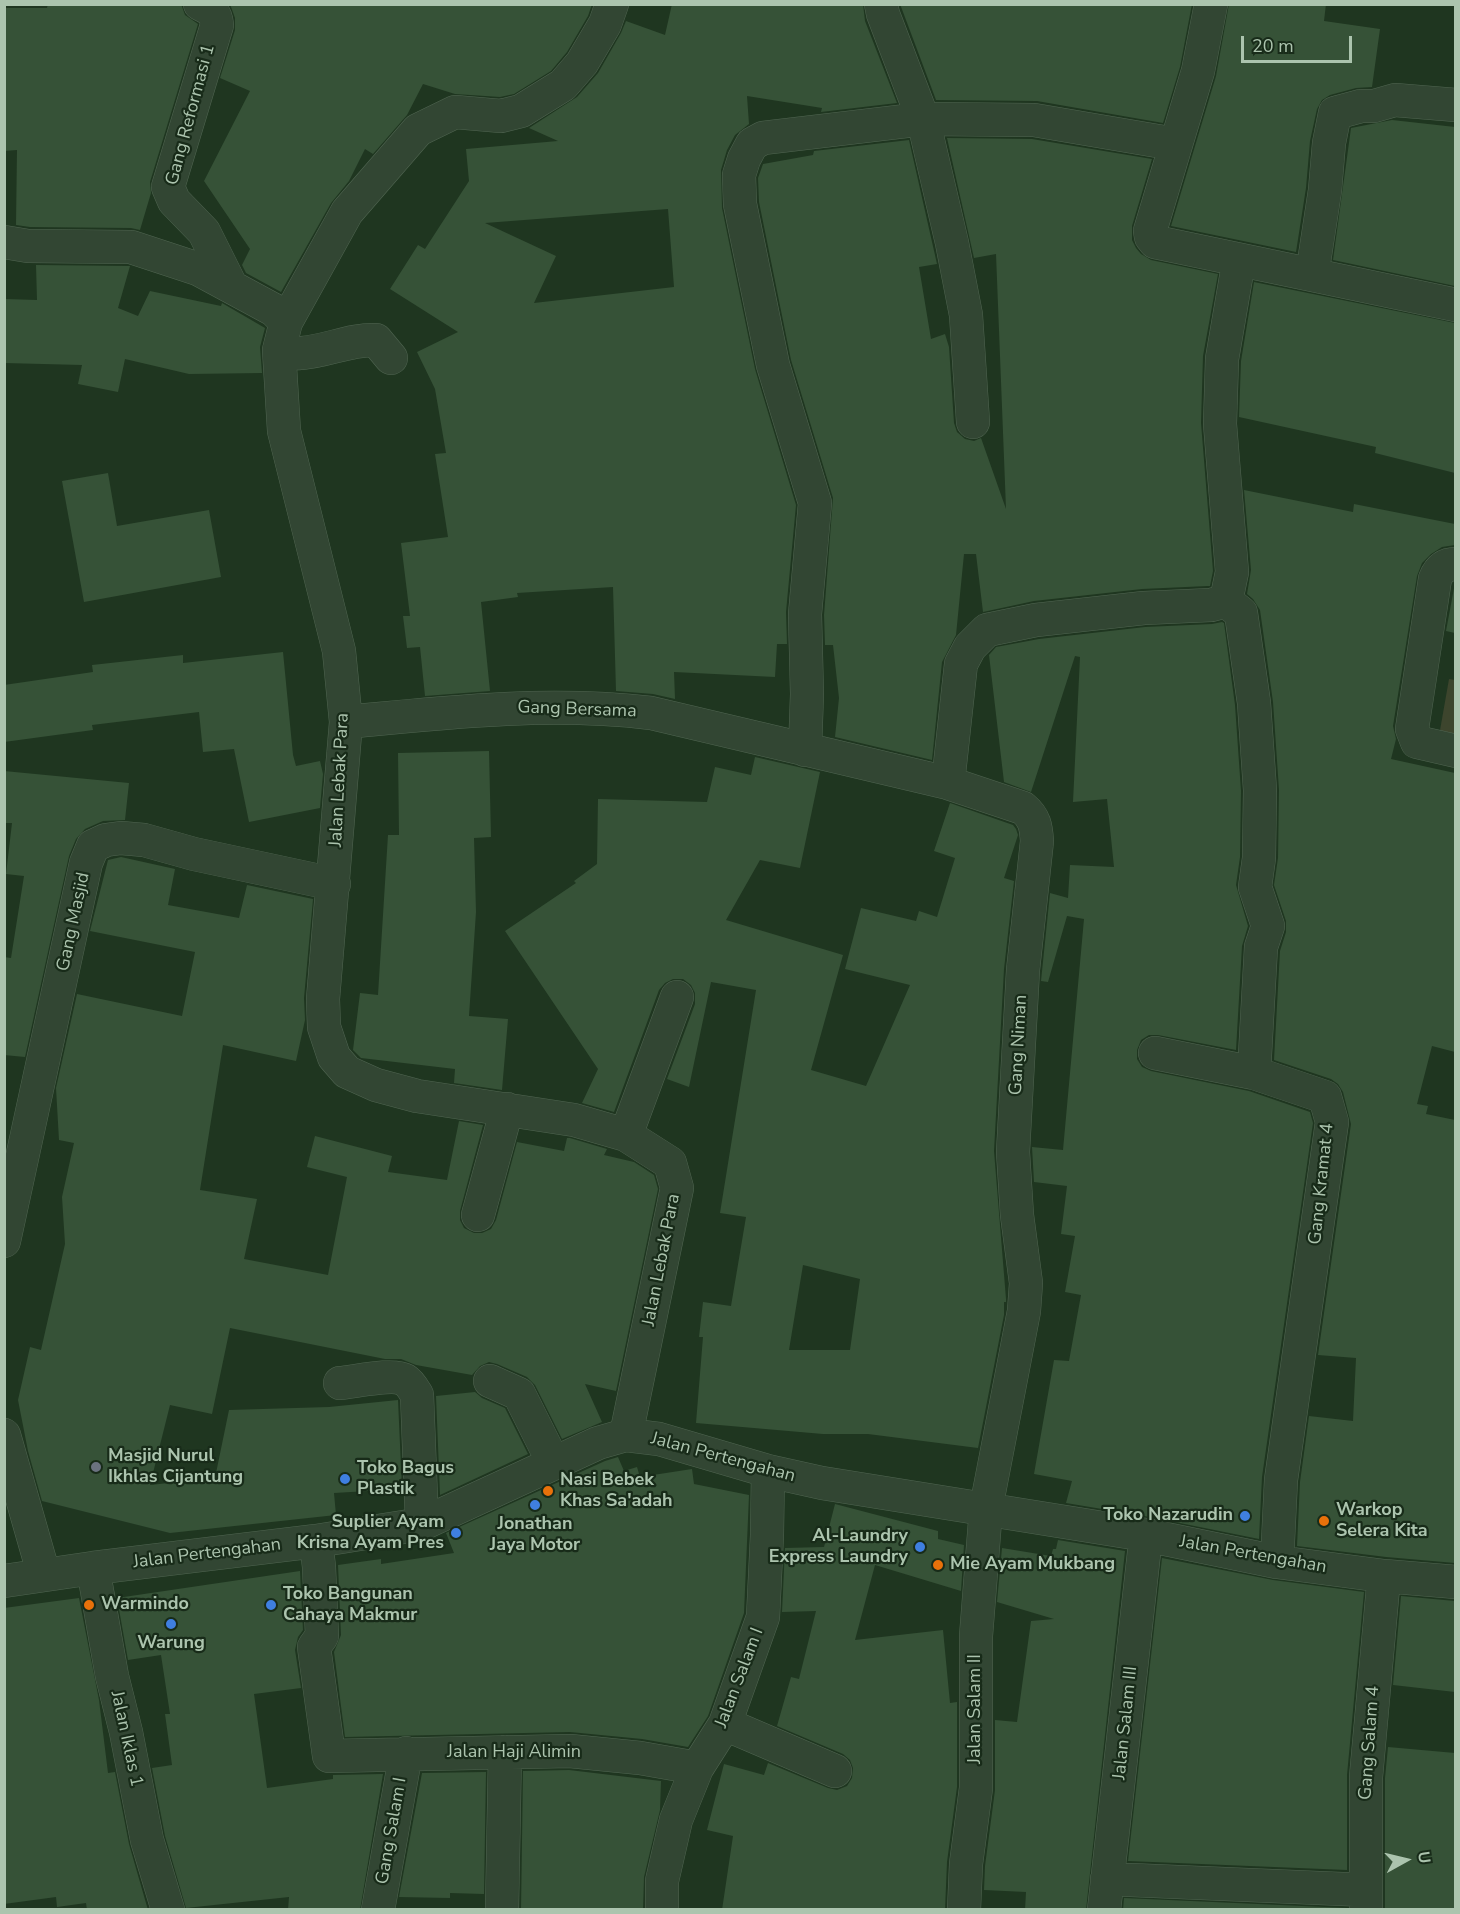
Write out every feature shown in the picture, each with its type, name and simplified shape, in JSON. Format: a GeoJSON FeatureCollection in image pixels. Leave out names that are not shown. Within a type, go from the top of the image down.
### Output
{"type":"FeatureCollection","features":[{"type":"Feature","properties":{"kind":"street","name":"Gang Reformasi 1"},"geometry":{"type":"LineString","coordinates":[[200,4],[210,9],[216,16],[217,25],[168,187],[174,201],[204,232],[231,286]]}},
{"type":"Feature","properties":{"kind":"street"},"geometry":{"type":"LineString","coordinates":[[282,336],[347,212],[418,130],[455,112],[501,116],[521,111],[563,85],[582,63],[605,24],[612,4]]}},
{"type":"Feature","properties":{"kind":"street"},"geometry":{"type":"LineString","coordinates":[[881,4],[923,119],[966,315],[973,422]]}},
{"type":"Feature","properties":{"kind":"street"},"geometry":{"type":"LineString","coordinates":[[1211,4],[1198,70],[1150,237],[1155,242],[1455,305]]}},
{"type":"Feature","properties":{"kind":"street"},"geometry":{"type":"LineString","coordinates":[[1312,275],[1326,190],[1329,143],[1335,113],[1395,100],[1455,105]]}},
{"type":"Feature","properties":{"kind":"street"},"geometry":{"type":"LineString","coordinates":[[805,750],[806,614],[815,503],[773,365],[740,204],[739,175],[752,144],[763,138],[923,119],[1034,120],[1175,144]]}},
{"type":"Feature","properties":{"kind":"street"},"geometry":{"type":"LineString","coordinates":[[4,242],[28,246],[131,247],[198,269],[273,310],[282,336],[299,354],[363,340],[376,340],[391,358]]}},
{"type":"Feature","properties":{"kind":"street"},"geometry":{"type":"LineString","coordinates":[[1226,601],[1232,572],[1220,424],[1222,359],[1239,260]]}},
{"type":"Feature","properties":{"kind":"street","name":"Jalan Lebak Para"},"geometry":{"type":"LineString","coordinates":[[282,336],[284,431],[339,651],[346,722],[323,999],[324,1027],[334,1057],[346,1072],[376,1085],[417,1096],[574,1120],[626,1135],[670,1163],[677,1188],[626,1435]]}},
{"type":"Feature","properties":{"kind":"street"},"geometry":{"type":"LineString","coordinates":[[1455,564],[1449,564],[1438,570],[1435,579],[1412,729],[1417,742],[1455,751]]}},
{"type":"Feature","properties":{"kind":"street"},"geometry":{"type":"LineString","coordinates":[[948,783],[961,664],[970,646],[987,630],[1036,620],[1144,608],[1211,605],[1226,601]]}},
{"type":"Feature","properties":{"kind":"street"},"geometry":{"type":"LineString","coordinates":[[1155,1053],[1254,1072],[1261,947],[1268,926],[1255,888],[1259,858],[1260,790],[1254,703],[1240,613],[1226,601]]}},
{"type":"Feature","properties":{"kind":"street","name":"Gang Bersama"},"geometry":{"type":"LineString","coordinates":[[346,722],[480,709],[548,706],[609,708],[651,712],[805,750]]}},
{"type":"Feature","properties":{"kind":"street","name":"Gang Niman"},"geometry":{"type":"LineString","coordinates":[[805,750],[948,783],[1023,808],[1032,816],[1036,828],[1037,841],[1023,970],[1013,1152],[1017,1215],[1026,1283],[1024,1311],[986,1508]]}},
{"type":"Feature","properties":{"kind":"street","name":"Gang Masjid"},"geometry":{"type":"LineString","coordinates":[[4,1240],[86,863],[93,846],[106,840],[122,838],[144,840],[194,854],[334,884]]}},
{"type":"Feature","properties":{"kind":"street"},"geometry":{"type":"LineString","coordinates":[[626,1135],[677,997]]}},
{"type":"Feature","properties":{"kind":"street","name":"Gang Kramat 4"},"geometry":{"type":"LineString","coordinates":[[1254,1072],[1325,1097],[1332,1122],[1281,1480],[1276,1562]]}},
{"type":"Feature","properties":{"kind":"street"},"geometry":{"type":"LineString","coordinates":[[478,1215],[507,1109]]}},
{"type":"Feature","properties":{"kind":"street"},"geometry":{"type":"LineString","coordinates":[[340,1383],[396,1377],[405,1380],[417,1395],[422,1524]]}},
{"type":"Feature","properties":{"kind":"street"},"geometry":{"type":"LineString","coordinates":[[490,1381],[519,1394],[553,1462]]}},
{"type":"Feature","properties":{"kind":"street"},"geometry":{"type":"LineString","coordinates":[[4,1435],[44,1575]]}},
{"type":"Feature","properties":{"kind":"street","name":"Jalan Pertengahan"},"geometry":{"type":"LineString","coordinates":[[4,1581],[316,1541],[422,1524],[553,1462],[598,1443],[626,1435],[658,1439],[768,1471],[822,1483],[1146,1535],[1276,1562],[1384,1576],[1455,1582]]}},
{"type":"Feature","properties":{"kind":"street","name":"Jalan Salam I"},"geometry":{"type":"LineString","coordinates":[[662,1910],[662,1881],[675,1820],[697,1768],[725,1724],[763,1617],[768,1471]]}},
{"type":"Feature","properties":{"kind":"street","name":"Jalan Salam II"},"geometry":{"type":"LineString","coordinates":[[964,1910],[966,1864],[976,1788],[976,1636],[986,1508]]}},
{"type":"Feature","properties":{"kind":"street","name":"Jalan Salam III"},"geometry":{"type":"LineString","coordinates":[[1105,1894],[1122,1762],[1146,1535]]}},
{"type":"Feature","properties":{"kind":"street","name":"Jalan Haji Alimin"},"geometry":{"type":"LineString","coordinates":[[316,1541],[320,1567],[322,1636],[314,1647],[329,1756],[570,1750],[640,1758],[697,1768]]}},
{"type":"Feature","properties":{"kind":"street","name":"Jalan Iklas 1"},"geometry":{"type":"LineString","coordinates":[[93,1568],[112,1676],[126,1732],[147,1840],[168,1910]]}},
{"type":"Feature","properties":{"kind":"street","name":"Gang Salam 4"},"geometry":{"type":"LineString","coordinates":[[1366,1900],[1366,1777],[1384,1576]]}},
{"type":"Feature","properties":{"kind":"street"},"geometry":{"type":"LineString","coordinates":[[725,1724],[835,1771]]}},
{"type":"Feature","properties":{"kind":"street"},"geometry":{"type":"LineString","coordinates":[[502,1910],[505,1752]]}},
{"type":"Feature","properties":{"kind":"street","name":"Gang Salam I"},"geometry":{"type":"LineString","coordinates":[[378,1910],[406,1753]]}},
{"type":"Feature","properties":{"kind":"street"},"geometry":{"type":"LineString","coordinates":[[1105,1894],[1366,1900]]}},
{"type":"Feature","properties":{"kind":"green space"},"geometry":{"type":"Polygon","coordinates":[[[1449,679],[1455,680],[1455,738],[1439,736],[1449,679]]]}},
{"type":"Feature","properties":{"kind":"building"},"geometry":{"type":"Polygon","coordinates":[[[48,4],[181,4],[185,15],[198,24],[150,182],[151,193],[140,230],[16,225],[17,150],[4,151],[4,8],[47,8],[48,4]]]}},
{"type":"Feature","properties":{"kind":"building"},"geometry":{"type":"Polygon","coordinates":[[[230,4],[592,4],[588,16],[567,52],[551,71],[514,94],[500,97],[455,94],[423,84],[407,115],[373,154],[365,149],[349,181],[331,203],[281,292],[246,273],[242,265],[250,249],[204,181],[250,91],[220,78],[235,30],[235,18],[230,4]]]}},
{"type":"Feature","properties":{"kind":"building"},"geometry":{"type":"Polygon","coordinates":[[[672,4],[863,4],[865,21],[897,103],[821,112],[822,108],[747,96],[749,124],[735,135],[727,150],[721,170],[722,208],[755,369],[796,505],[786,612],[787,644],[777,644],[775,677],[674,672],[675,699],[653,694],[616,691],[613,587],[517,593],[518,597],[481,602],[490,691],[425,696],[420,647],[407,648],[403,616],[410,616],[401,543],[448,537],[435,454],[446,453],[435,389],[417,352],[458,332],[390,289],[418,245],[425,249],[469,181],[466,149],[558,141],[529,128],[577,97],[598,73],[626,21],[665,35],[672,4]],[[668,209],[485,223],[556,256],[534,303],[674,287],[668,209]]]}},
{"type":"Feature","properties":{"kind":"building"},"geometry":{"type":"Polygon","coordinates":[[[900,4],[1192,4],[1180,67],[1163,123],[1037,101],[936,100],[900,4]]]}},
{"type":"Feature","properties":{"kind":"building"},"geometry":{"type":"Polygon","coordinates":[[[1229,4],[1326,4],[1324,21],[1380,29],[1372,87],[1356,88],[1330,95],[1322,100],[1317,109],[1310,141],[1306,188],[1296,252],[1171,226],[1216,76],[1229,4]]]}},
{"type":"Feature","properties":{"kind":"building"},"geometry":{"type":"Polygon","coordinates":[[[1392,120],[1455,127],[1455,286],[1333,260],[1351,128],[1392,120]]]}},
{"type":"Feature","properties":{"kind":"building"},"geometry":{"type":"Polygon","coordinates":[[[947,138],[1032,139],[1152,159],[1132,226],[1132,240],[1136,248],[1151,260],[1218,274],[1203,356],[1201,423],[1213,571],[1210,586],[1142,589],[1034,601],[983,612],[976,554],[964,554],[956,635],[942,662],[932,760],[835,737],[839,698],[833,645],[825,645],[824,615],[833,498],[791,360],[759,202],[758,178],[763,164],[813,155],[814,151],[909,140],[937,264],[919,267],[931,339],[945,334],[949,347],[954,423],[957,432],[965,439],[974,441],[981,438],[1006,509],[996,254],[974,258],[947,138]]]}},
{"type":"Feature","properties":{"kind":"building"},"geometry":{"type":"Polygon","coordinates":[[[36,265],[130,266],[118,308],[138,316],[150,291],[221,306],[222,303],[265,328],[260,347],[262,373],[189,374],[125,359],[118,392],[78,384],[82,365],[4,363],[4,299],[37,300],[36,265]]]}},
{"type":"Feature","properties":{"kind":"building"},"geometry":{"type":"Polygon","coordinates":[[[1254,282],[1455,323],[1455,473],[1375,453],[1376,447],[1239,417],[1241,361],[1254,282]]]}},
{"type":"Feature","properties":{"kind":"building"},"geometry":{"type":"Polygon","coordinates":[[[108,473],[117,526],[209,510],[221,577],[84,602],[62,481],[108,473]]]}},
{"type":"Feature","properties":{"kind":"building"},"geometry":{"type":"Polygon","coordinates":[[[1244,490],[1353,512],[1354,504],[1455,524],[1455,545],[1442,547],[1431,554],[1422,563],[1417,576],[1393,726],[1396,739],[1391,759],[1455,773],[1455,1052],[1432,1046],[1417,1104],[1428,1106],[1426,1114],[1455,1120],[1455,1563],[1297,1546],[1300,1482],[1309,1416],[1353,1421],[1356,1358],[1318,1355],[1351,1124],[1343,1092],[1338,1084],[1331,1079],[1274,1060],[1280,951],[1286,932],[1286,921],[1274,885],[1278,858],[1279,790],[1273,702],[1260,610],[1247,594],[1251,570],[1244,490]]]}},
{"type":"Feature","properties":{"kind":"building"},"geometry":{"type":"Polygon","coordinates":[[[1455,583],[1455,633],[1446,631],[1455,583]]]}},
{"type":"Feature","properties":{"kind":"building"},"geometry":{"type":"Polygon","coordinates":[[[1224,623],[1235,705],[1241,791],[1240,857],[1236,885],[1248,926],[1242,946],[1236,1050],[1149,1035],[1141,1040],[1137,1050],[1137,1059],[1142,1067],[1151,1071],[1249,1091],[1310,1112],[1313,1123],[1262,1477],[1259,1539],[1066,1503],[1072,1481],[1034,1474],[1054,1360],[1069,1361],[1081,1295],[1065,1292],[1075,1236],[1061,1234],[1067,1186],[1034,1182],[1032,1147],[1063,1150],[1084,919],[1067,916],[1048,982],[1041,981],[1050,893],[1068,898],[1070,865],[1114,867],[1107,799],[1073,802],[1080,657],[1075,656],[1031,792],[1004,782],[989,655],[996,647],[1039,639],[1145,627],[1224,623]]]}},
{"type":"Feature","properties":{"kind":"building"},"geometry":{"type":"Polygon","coordinates":[[[283,652],[293,755],[296,766],[320,761],[323,774],[320,808],[249,822],[234,749],[203,752],[199,712],[92,725],[93,730],[4,742],[4,685],[93,672],[92,665],[183,655],[183,663],[283,652]]]}},
{"type":"Feature","properties":{"kind":"building"},"geometry":{"type":"Polygon","coordinates":[[[489,751],[491,837],[474,838],[476,912],[469,1016],[508,1019],[502,1090],[454,1083],[455,1069],[361,1058],[353,1050],[360,993],[378,995],[388,835],[399,835],[398,753],[489,751]]]}},
{"type":"Feature","properties":{"kind":"building"},"geometry":{"type":"Polygon","coordinates":[[[755,757],[820,772],[800,868],[760,860],[726,920],[843,955],[811,1070],[866,1086],[910,985],[845,969],[861,908],[916,921],[919,911],[937,917],[955,858],[934,851],[950,803],[1013,825],[1016,829],[1018,835],[1004,878],[1014,881],[1004,969],[994,1151],[1006,1302],[1004,1302],[1004,1315],[978,1448],[868,1434],[823,1434],[696,1423],[703,1337],[699,1337],[703,1302],[731,1306],[746,1217],[720,1213],[756,990],[711,982],[689,1087],[667,1079],[695,1004],[695,993],[691,985],[683,979],[673,979],[665,983],[659,990],[614,1112],[582,1103],[598,1069],[505,931],[576,883],[574,881],[597,864],[598,799],[707,802],[715,767],[751,775],[755,757]],[[803,1265],[789,1350],[850,1350],[860,1279],[803,1265]]]}},
{"type":"Feature","properties":{"kind":"building"},"geometry":{"type":"Polygon","coordinates":[[[4,771],[129,783],[125,820],[103,821],[85,829],[76,839],[69,856],[25,1057],[4,1055],[4,957],[11,958],[24,876],[6,874],[12,823],[4,823],[4,771]]]}},
{"type":"Feature","properties":{"kind":"building"},"geometry":{"type":"Polygon","coordinates":[[[121,857],[175,869],[168,905],[239,918],[247,885],[313,899],[304,998],[305,1020],[296,1061],[223,1045],[200,1190],[257,1199],[244,1259],[328,1275],[347,1177],[307,1167],[315,1136],[392,1156],[388,1172],[447,1180],[459,1121],[483,1125],[460,1211],[460,1220],[464,1228],[474,1233],[482,1233],[491,1229],[496,1220],[517,1142],[564,1151],[567,1138],[570,1138],[607,1149],[604,1155],[634,1162],[654,1175],[658,1189],[616,1391],[585,1384],[602,1422],[562,1439],[535,1385],[527,1377],[497,1364],[489,1362],[480,1366],[472,1375],[416,1365],[401,1359],[385,1359],[230,1328],[212,1414],[170,1405],[150,1485],[215,1478],[229,1410],[329,1407],[398,1400],[402,1489],[334,1493],[336,1515],[170,1533],[42,1501],[28,1451],[18,1400],[30,1347],[41,1350],[65,1244],[62,1197],[74,1143],[59,1140],[56,1088],[77,994],[182,1016],[195,952],[90,931],[108,860],[121,857]]]}},
{"type":"Feature","properties":{"kind":"building"},"geometry":{"type":"Polygon","coordinates":[[[475,1392],[482,1398],[505,1408],[528,1454],[440,1495],[436,1396],[475,1392]]]}},
{"type":"Feature","properties":{"kind":"building"},"geometry":{"type":"Polygon","coordinates":[[[618,1457],[624,1471],[637,1467],[640,1477],[692,1469],[694,1484],[749,1495],[744,1613],[708,1716],[688,1747],[642,1739],[570,1732],[345,1737],[334,1652],[341,1635],[338,1565],[381,1559],[381,1564],[454,1553],[446,1533],[618,1457]]]}},
{"type":"Feature","properties":{"kind":"building"},"geometry":{"type":"Polygon","coordinates":[[[835,1504],[938,1531],[938,1539],[964,1545],[961,1591],[875,1565],[855,1640],[943,1630],[950,1703],[957,1702],[957,1787],[947,1862],[945,1910],[722,1910],[733,1836],[707,1830],[724,1764],[764,1775],[768,1763],[837,1790],[847,1786],[852,1778],[853,1768],[850,1760],[843,1754],[777,1726],[791,1677],[799,1679],[816,1611],[782,1612],[785,1548],[824,1547],[835,1504]]]}},
{"type":"Feature","properties":{"kind":"building"},"geometry":{"type":"Polygon","coordinates":[[[1058,1540],[1125,1551],[1086,1910],[1025,1910],[1026,1892],[984,1890],[995,1790],[995,1720],[1017,1722],[1031,1621],[1054,1619],[997,1602],[1002,1548],[1051,1556],[1058,1540]]]}},
{"type":"Feature","properties":{"kind":"building"},"geometry":{"type":"Polygon","coordinates":[[[1162,1558],[1273,1580],[1364,1592],[1347,1775],[1347,1870],[1128,1861],[1162,1558]]]}},
{"type":"Feature","properties":{"kind":"building"},"geometry":{"type":"Polygon","coordinates":[[[300,1571],[303,1630],[298,1637],[295,1650],[301,1688],[254,1694],[267,1788],[333,1779],[333,1775],[383,1774],[360,1910],[288,1910],[289,1897],[186,1908],[165,1836],[152,1768],[172,1765],[165,1714],[170,1714],[161,1655],[128,1660],[117,1598],[300,1571]]]}},
{"type":"Feature","properties":{"kind":"building"},"geometry":{"type":"Polygon","coordinates":[[[1401,1596],[1455,1601],[1455,1692],[1393,1685],[1401,1596]]]}},
{"type":"Feature","properties":{"kind":"building"},"geometry":{"type":"Polygon","coordinates":[[[79,1598],[99,1700],[108,1773],[115,1772],[129,1844],[148,1910],[87,1910],[86,1903],[57,1907],[56,1897],[4,1904],[4,1608],[79,1598]]]}},
{"type":"Feature","properties":{"kind":"building"},"geometry":{"type":"Polygon","coordinates":[[[1388,1747],[1455,1753],[1455,1910],[1385,1910],[1385,1778],[1388,1747]]]}},
{"type":"Feature","properties":{"kind":"building"},"geometry":{"type":"Polygon","coordinates":[[[569,1770],[661,1781],[660,1810],[644,1877],[643,1910],[521,1910],[523,1771],[569,1770]]]}},
{"type":"Feature","properties":{"kind":"building"},"geometry":{"type":"Polygon","coordinates":[[[486,1772],[484,1894],[450,1893],[450,1898],[399,1897],[422,1773],[486,1772]]]}},
{"type":"Feature","properties":{"kind":"building"},"geometry":{"type":"Polygon","coordinates":[[[1124,1898],[1347,1908],[1347,1910],[1123,1910],[1124,1898]]]}},
{"type":"Feature","properties":{"kind":"place","name":"Masjid Nurul Ikhlas Cijantung"},"geometry":{"type":"Point","coordinates":[96,1467]}},
{"type":"Feature","properties":{"kind":"place","name":"Toko Bagus Plastik"},"geometry":{"type":"Point","coordinates":[345,1479]}},
{"type":"Feature","properties":{"kind":"place","name":"Nasi Bebek Khas Sa'adah"},"geometry":{"type":"Point","coordinates":[548,1491]}},
{"type":"Feature","properties":{"kind":"place","name":"Jonathan Jaya Motor"},"geometry":{"type":"Point","coordinates":[535,1505]}},
{"type":"Feature","properties":{"kind":"place","name":"Toko Nazarudin"},"geometry":{"type":"Point","coordinates":[1245,1516]}},
{"type":"Feature","properties":{"kind":"place","name":"Warkop Selera Kita"},"geometry":{"type":"Point","coordinates":[1324,1521]}},
{"type":"Feature","properties":{"kind":"place","name":"Suplier Ayam Krisna Ayam Pres"},"geometry":{"type":"Point","coordinates":[456,1533]}},
{"type":"Feature","properties":{"kind":"place","name":"Al-Laundry Express Laundry"},"geometry":{"type":"Point","coordinates":[920,1547]}},
{"type":"Feature","properties":{"kind":"place","name":"Mie Ayam Mukbang"},"geometry":{"type":"Point","coordinates":[938,1565]}},
{"type":"Feature","properties":{"kind":"place","name":"Warmindo"},"geometry":{"type":"Point","coordinates":[89,1605]}},
{"type":"Feature","properties":{"kind":"place","name":"Toko Bangunan Cahaya Makmur"},"geometry":{"type":"Point","coordinates":[271,1605]}},
{"type":"Feature","properties":{"kind":"place","name":"Warung"},"geometry":{"type":"Point","coordinates":[171,1624]}}]}
